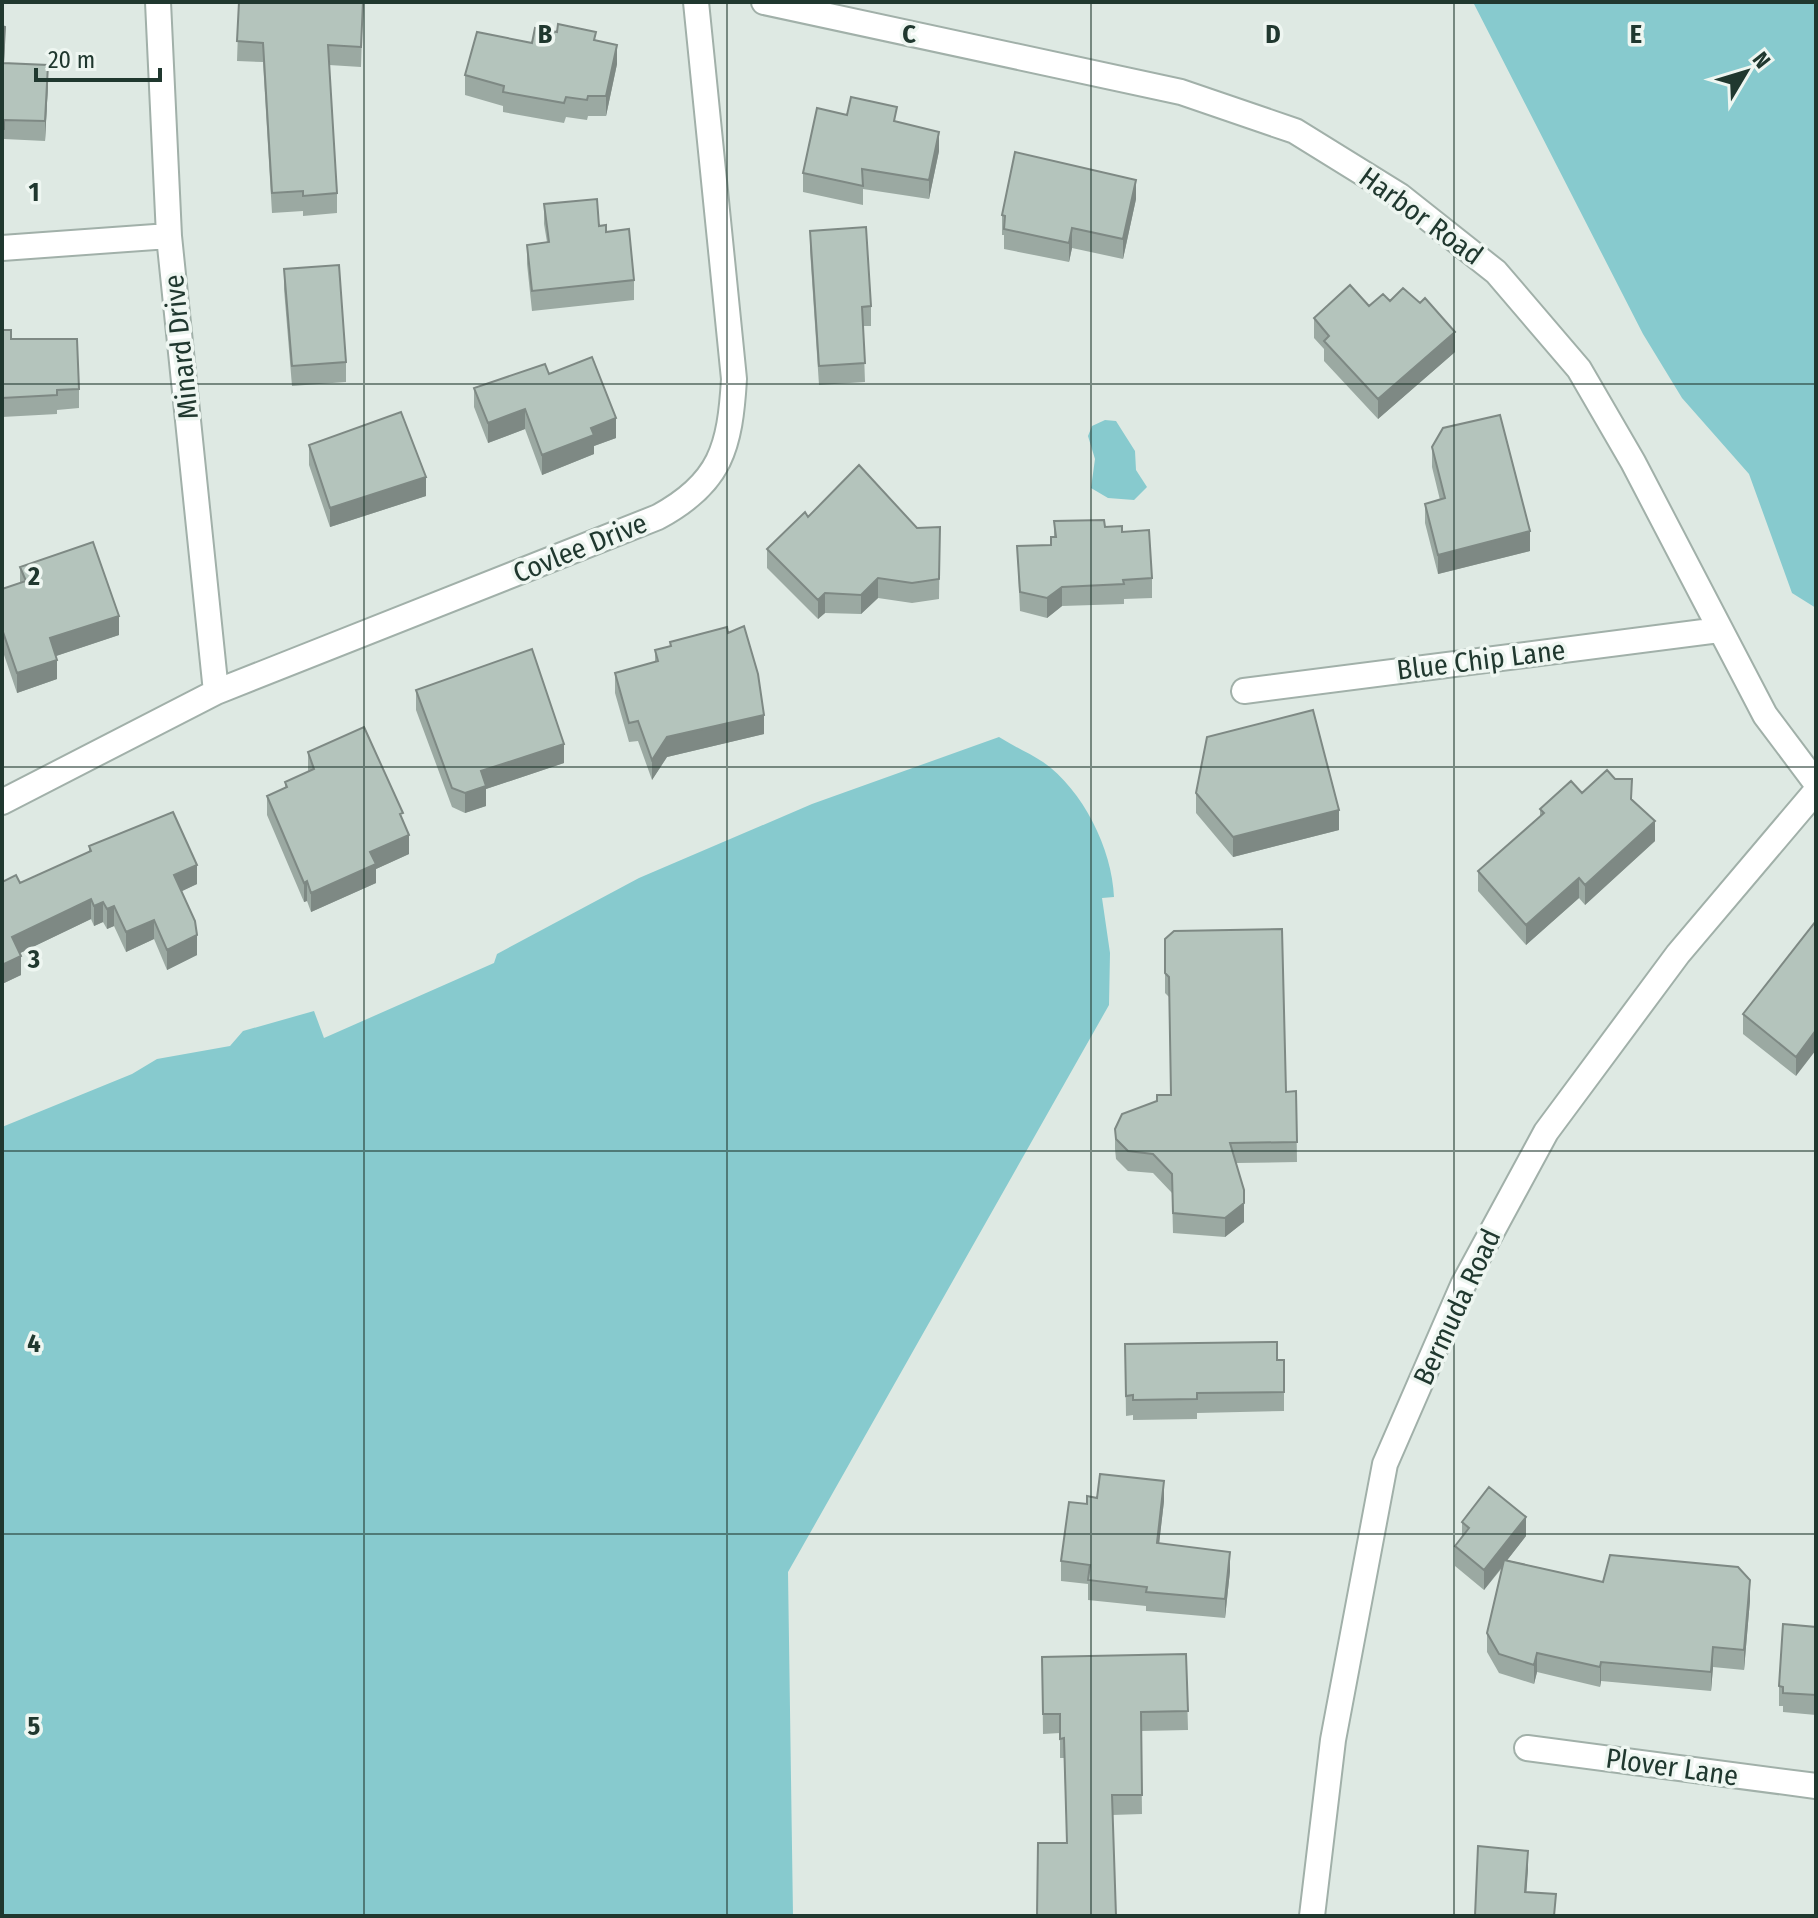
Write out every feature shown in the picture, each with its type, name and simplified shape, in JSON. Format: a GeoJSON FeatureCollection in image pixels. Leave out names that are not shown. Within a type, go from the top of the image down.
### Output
{"type":"FeatureCollection","features":[{"type":"Feature","properties":{"kind":"street","name":"Minard Drive"},"geometry":{"type":"LineString","coordinates":[[158,2],[169,236],[216,692]]}},
{"type":"Feature","properties":{"kind":"street","name":"Covlee Drive"},"geometry":{"type":"LineString","coordinates":[[2,802],[216,692],[658,517],[685,502],[706,482],[728,440],[734,379],[696,2]]}},
{"type":"Feature","properties":{"kind":"street","name":"Harbor Road"},"geometry":{"type":"LineString","coordinates":[[764,2],[1181,92],[1295,131],[1400,196],[1496,272],[1579,369],[1633,462],[1765,715],[1816,783]]}},
{"type":"Feature","properties":{"kind":"street"},"geometry":{"type":"LineString","coordinates":[[2,248],[169,236]]}},
{"type":"Feature","properties":{"kind":"street","name":"Blue Chip Lane"},"geometry":{"type":"LineString","coordinates":[[1244,691],[1719,630]]}},
{"type":"Feature","properties":{"kind":"street","name":"Bermuda Road"},"geometry":{"type":"LineString","coordinates":[[1312,1916],[1333,1740],[1385,1464],[1463,1285],[1546,1132],[1678,954],[1816,791]]}},
{"type":"Feature","properties":{"kind":"street","name":"Plover Lane"},"geometry":{"type":"LineString","coordinates":[[1527,1748],[1816,1786]]}},
{"type":"Feature","properties":{"kind":"water"},"geometry":{"type":"Polygon","coordinates":[[[1473,2],[1816,2],[1816,608],[1792,593],[1749,474],[1682,398],[1643,334],[1473,2]]]}},
{"type":"Feature","properties":{"kind":"water"},"geometry":{"type":"Polygon","coordinates":[[[1105,420],[1116,421],[1135,451],[1136,470],[1147,487],[1134,500],[1108,498],[1091,488],[1095,459],[1088,436],[1092,426],[1105,420]]]}},
{"type":"Feature","properties":{"kind":"water"},"geometry":{"type":"Polygon","coordinates":[[[999,737],[1043,762],[1071,788],[1083,804],[1101,841],[1108,860],[1114,897],[1102,898],[1110,953],[1109,1005],[788,1572],[793,1916],[2,1916],[2,1127],[132,1074],[157,1059],[230,1046],[243,1031],[314,1011],[324,1038],[494,963],[497,954],[639,878],[812,804],[999,737]]]}},
{"type":"Feature","properties":{"kind":"building"},"geometry":{"type":"Polygon","coordinates":[[[239,2],[363,2],[361,47],[328,45],[337,193],[303,196],[303,191],[272,193],[263,43],[237,41],[239,2]]]}},
{"type":"Feature","properties":{"kind":"building"},"geometry":{"type":"Polygon","coordinates":[[[558,24],[596,32],[594,40],[617,45],[606,96],[588,96],[587,100],[566,97],[564,103],[503,92],[504,86],[465,75],[477,32],[532,43],[535,28],[557,32],[558,24]]]}},
{"type":"Feature","properties":{"kind":"building"},"geometry":{"type":"Polygon","coordinates":[[[2,26],[5,27],[3,63],[48,65],[45,121],[4,120],[2,129],[2,26]]]}},
{"type":"Feature","properties":{"kind":"building"},"geometry":{"type":"Polygon","coordinates":[[[851,97],[897,107],[894,121],[939,132],[929,180],[862,169],[863,186],[803,173],[817,108],[847,115],[851,97]]]}},
{"type":"Feature","properties":{"kind":"building"},"geometry":{"type":"Polygon","coordinates":[[[1015,152],[1136,180],[1123,239],[1072,228],[1069,243],[1004,229],[1005,216],[1002,215],[1015,152]]]}},
{"type":"Feature","properties":{"kind":"building"},"geometry":{"type":"Polygon","coordinates":[[[597,199],[599,226],[606,225],[606,232],[629,229],[634,280],[532,291],[527,245],[549,242],[544,204],[597,199]]]}},
{"type":"Feature","properties":{"kind":"building"},"geometry":{"type":"Polygon","coordinates":[[[866,227],[871,306],[862,307],[865,363],[819,366],[810,231],[866,227]]]}},
{"type":"Feature","properties":{"kind":"building"},"geometry":{"type":"Polygon","coordinates":[[[339,265],[346,362],[292,366],[284,269],[339,265]]]}},
{"type":"Feature","properties":{"kind":"building"},"geometry":{"type":"Polygon","coordinates":[[[1350,285],[1369,306],[1383,294],[1390,301],[1403,288],[1420,303],[1425,298],[1455,332],[1378,399],[1324,341],[1329,336],[1314,318],[1350,285]]]}},
{"type":"Feature","properties":{"kind":"building"},"geometry":{"type":"Polygon","coordinates":[[[2,330],[11,330],[11,339],[77,339],[79,389],[57,390],[57,395],[2,398],[2,330]]]}},
{"type":"Feature","properties":{"kind":"building"},"geometry":{"type":"Polygon","coordinates":[[[592,357],[616,418],[591,428],[594,435],[542,455],[525,409],[488,423],[474,388],[545,364],[549,374],[592,357]]]}},
{"type":"Feature","properties":{"kind":"building"},"geometry":{"type":"Polygon","coordinates":[[[401,412],[426,477],[330,508],[309,445],[401,412]]]}},
{"type":"Feature","properties":{"kind":"building"},"geometry":{"type":"Polygon","coordinates":[[[1500,415],[1530,531],[1438,555],[1425,504],[1445,498],[1432,447],[1443,428],[1500,415]]]}},
{"type":"Feature","properties":{"kind":"building"},"geometry":{"type":"Polygon","coordinates":[[[859,465],[917,528],[940,527],[939,579],[912,583],[878,578],[861,595],[825,593],[818,600],[767,549],[805,512],[808,517],[859,465]]]}},
{"type":"Feature","properties":{"kind":"building"},"geometry":{"type":"Polygon","coordinates":[[[1104,520],[1105,527],[1122,526],[1122,532],[1149,530],[1152,578],[1123,580],[1124,584],[1062,587],[1047,598],[1020,592],[1017,546],[1051,545],[1051,537],[1056,537],[1054,521],[1104,520]]]}},
{"type":"Feature","properties":{"kind":"building"},"geometry":{"type":"Polygon","coordinates":[[[93,542],[119,616],[50,638],[57,660],[17,673],[2,629],[2,589],[26,581],[20,567],[93,542]]]}},
{"type":"Feature","properties":{"kind":"building"},"geometry":{"type":"Polygon","coordinates":[[[744,626],[758,674],[764,715],[667,737],[652,760],[638,721],[629,723],[615,673],[658,661],[655,650],[671,646],[670,642],[727,627],[728,633],[744,626]]]}},
{"type":"Feature","properties":{"kind":"building"},"geometry":{"type":"Polygon","coordinates":[[[532,649],[564,744],[481,771],[486,786],[465,793],[452,788],[416,690],[532,649]]]}},
{"type":"Feature","properties":{"kind":"building"},"geometry":{"type":"Polygon","coordinates":[[[1313,710],[1339,810],[1233,837],[1196,793],[1207,737],[1313,710]]]}},
{"type":"Feature","properties":{"kind":"building"},"geometry":{"type":"Polygon","coordinates":[[[364,727],[403,813],[400,814],[409,835],[370,852],[376,864],[311,893],[267,796],[287,787],[285,782],[314,769],[308,752],[364,727]]]}},
{"type":"Feature","properties":{"kind":"building"},"geometry":{"type":"Polygon","coordinates":[[[1607,770],[1615,779],[1632,779],[1631,799],[1655,821],[1585,885],[1579,878],[1526,925],[1478,871],[1544,813],[1540,809],[1571,781],[1582,793],[1607,770]]]}},
{"type":"Feature","properties":{"kind":"building"},"geometry":{"type":"Polygon","coordinates":[[[173,812],[197,865],[174,875],[195,921],[197,935],[167,950],[154,920],[126,932],[114,906],[107,909],[103,902],[94,906],[91,899],[12,937],[21,956],[2,965],[2,882],[16,875],[20,883],[91,851],[89,846],[173,812]]]}},
{"type":"Feature","properties":{"kind":"building"},"geometry":{"type":"Polygon","coordinates":[[[1816,921],[1816,1030],[1796,1057],[1743,1014],[1816,921]]]}},
{"type":"Feature","properties":{"kind":"building"},"geometry":{"type":"Polygon","coordinates":[[[1282,929],[1286,1092],[1296,1091],[1297,1142],[1230,1143],[1244,1190],[1244,1203],[1225,1218],[1173,1213],[1172,1174],[1153,1154],[1128,1151],[1116,1139],[1115,1129],[1122,1114],[1157,1101],[1157,1095],[1171,1095],[1169,977],[1165,973],[1165,939],[1174,931],[1282,929]]]}},
{"type":"Feature","properties":{"kind":"building"},"geometry":{"type":"Polygon","coordinates":[[[1277,1342],[1277,1360],[1284,1360],[1284,1392],[1197,1393],[1197,1399],[1133,1400],[1133,1395],[1126,1396],[1125,1344],[1277,1342]]]}},
{"type":"Feature","properties":{"kind":"building"},"geometry":{"type":"Polygon","coordinates":[[[1100,1474],[1164,1481],[1157,1543],[1230,1552],[1225,1599],[1146,1592],[1147,1587],[1088,1580],[1090,1565],[1061,1561],[1069,1502],[1087,1504],[1087,1496],[1097,1498],[1100,1474]]]}},
{"type":"Feature","properties":{"kind":"building"},"geometry":{"type":"Polygon","coordinates":[[[1489,1487],[1526,1517],[1484,1570],[1455,1546],[1469,1528],[1462,1522],[1489,1487]]]}},
{"type":"Feature","properties":{"kind":"building"},"geometry":{"type":"Polygon","coordinates":[[[1610,1555],[1738,1567],[1750,1580],[1744,1650],[1713,1647],[1711,1672],[1601,1662],[1600,1667],[1537,1653],[1534,1665],[1499,1654],[1487,1633],[1504,1560],[1603,1582],[1610,1555]]]}},
{"type":"Feature","properties":{"kind":"building"},"geometry":{"type":"Polygon","coordinates":[[[1783,1624],[1816,1627],[1816,1695],[1783,1693],[1783,1687],[1779,1686],[1783,1624]]]}},
{"type":"Feature","properties":{"kind":"building"},"geometry":{"type":"Polygon","coordinates":[[[1186,1654],[1188,1711],[1141,1712],[1142,1795],[1112,1795],[1116,1916],[1037,1916],[1038,1843],[1067,1843],[1064,1738],[1060,1739],[1060,1714],[1043,1714],[1042,1657],[1186,1654]]]}},
{"type":"Feature","properties":{"kind":"building"},"geometry":{"type":"Polygon","coordinates":[[[1478,1846],[1528,1851],[1525,1892],[1556,1894],[1554,1916],[1475,1916],[1478,1846]]]}}]}
